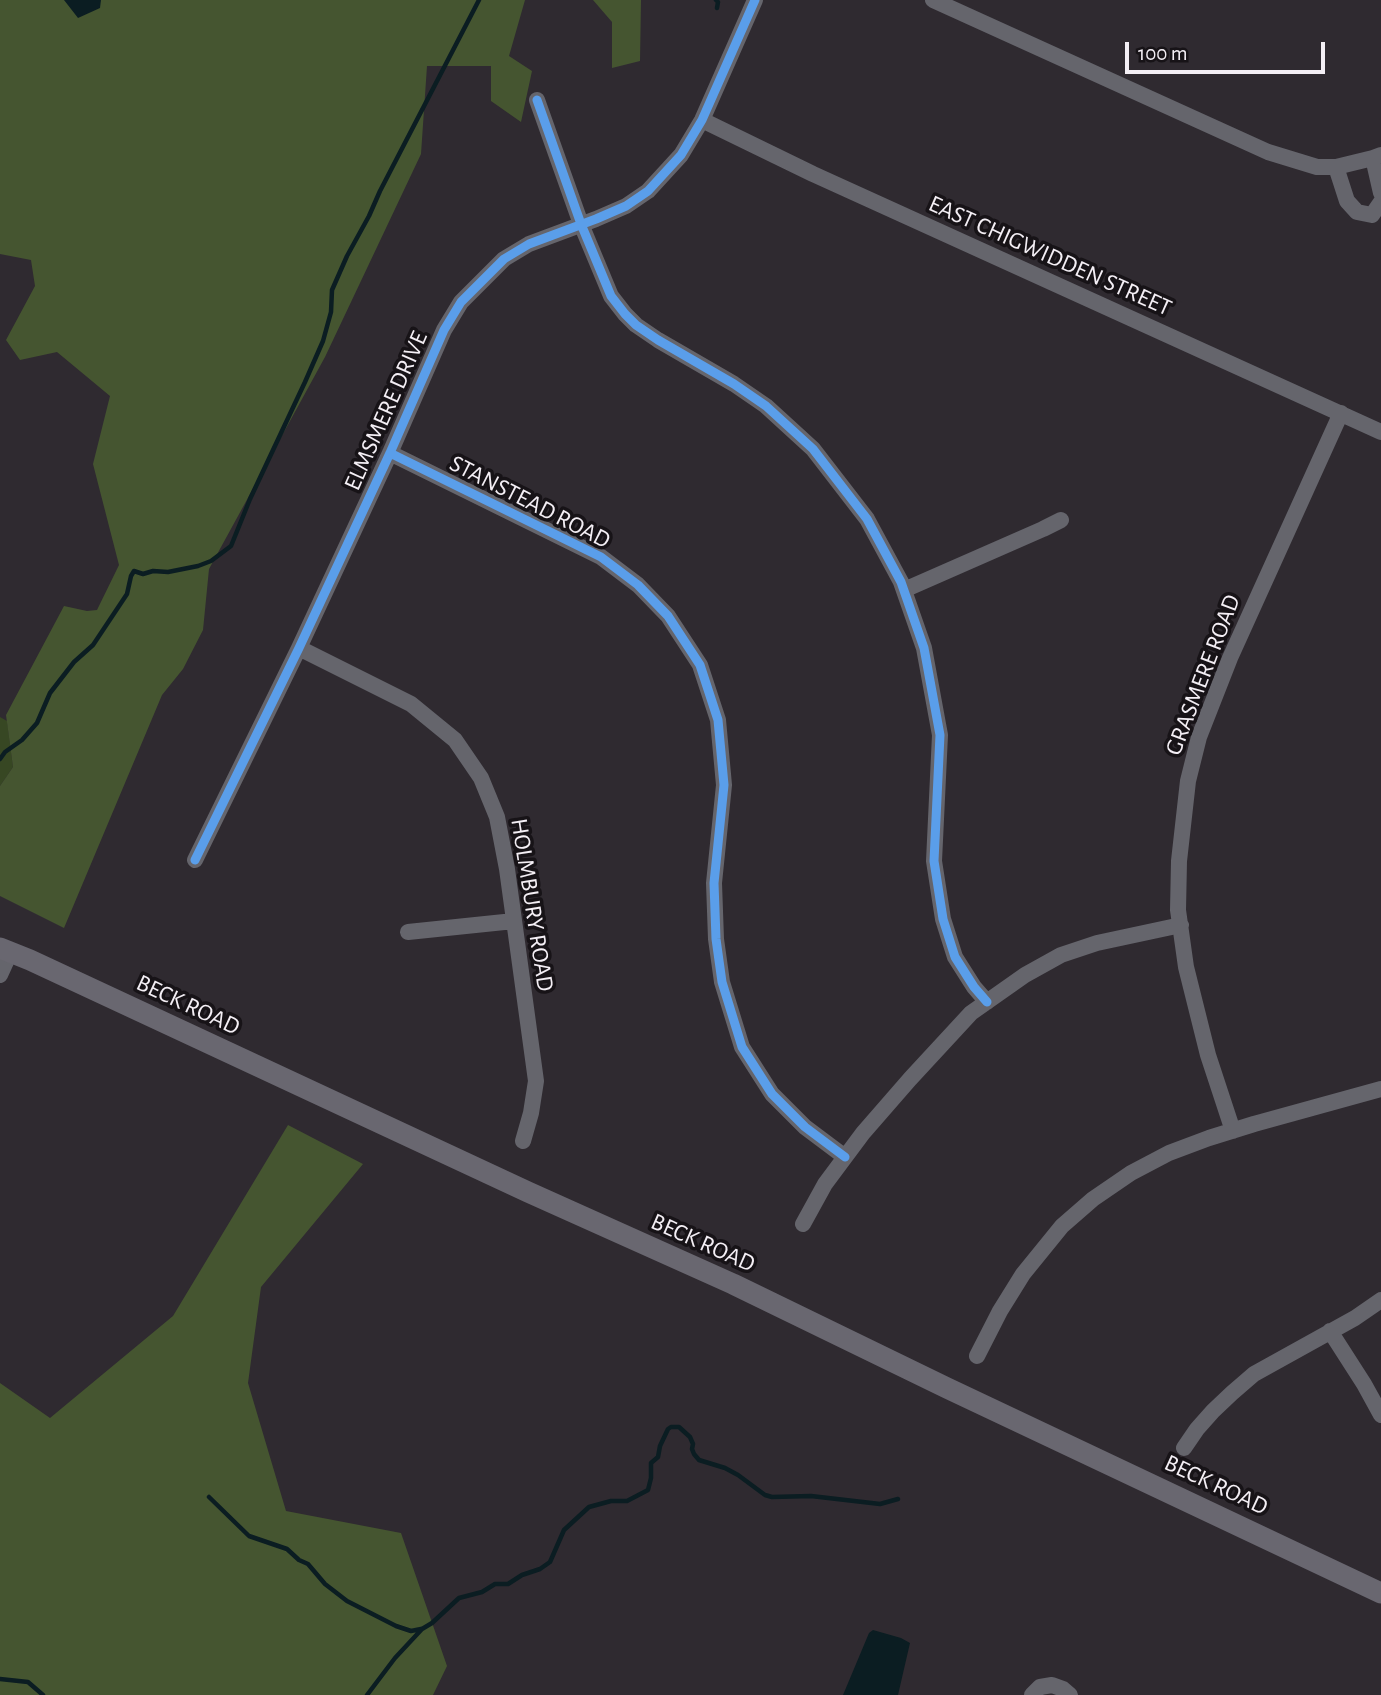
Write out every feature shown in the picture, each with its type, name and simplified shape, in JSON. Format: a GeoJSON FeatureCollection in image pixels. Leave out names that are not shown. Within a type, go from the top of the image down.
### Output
{"type":"FeatureCollection","features":[{"type":"Feature","properties":{"kind":"main road","name":"BECK ROAD"},"geometry":{"type":"LineString","coordinates":[[5,950],[575,1214],[733,1284],[1381,1593]]}},
{"type":"Feature","properties":{"kind":"street","name":"ELMSMERE DRIVE"},"geometry":{"type":"LineString","coordinates":[[195,860],[299,648],[444,330],[461,303],[504,259],[529,244],[626,206],[648,191],[681,155],[702,120],[755,0]]}},
{"type":"Feature","properties":{"kind":"street"},"geometry":{"type":"LineString","coordinates":[[933,0],[1268,152],[1317,167],[1336,167],[1377,157],[1381,193]]}},
{"type":"Feature","properties":{"kind":"street"},"geometry":{"type":"LineString","coordinates":[[537,100],[581,225],[611,296],[636,324],[766,406],[813,449],[867,519],[904,590],[924,648],[940,735],[934,861],[938,895],[954,957],[987,1002]]}},
{"type":"Feature","properties":{"kind":"street","name":"EAST CHIGWIDDEN STREET"},"geometry":{"type":"LineString","coordinates":[[702,120],[826,180],[1381,432]]}},
{"type":"Feature","properties":{"kind":"street"},"geometry":{"type":"LineString","coordinates":[[1336,167],[1347,201],[1357,212],[1372,215],[1381,202]]}},
{"type":"Feature","properties":{"kind":"street","name":"GRASMERE ROAD"},"geometry":{"type":"LineString","coordinates":[[1233,1131],[1208,1055],[1186,967],[1178,910],[1179,862],[1188,781],[1199,737],[1230,658],[1341,413]]}},
{"type":"Feature","properties":{"kind":"street","name":"STANSTEAD ROAD"},"geometry":{"type":"LineString","coordinates":[[390,453],[601,556],[638,585],[668,616],[700,665],[718,720],[724,785],[714,912],[722,982],[742,1047],[772,1094],[805,1128],[845,1157]]}},
{"type":"Feature","properties":{"kind":"street"},"geometry":{"type":"LineString","coordinates":[[904,590],[1060,520]]}},
{"type":"Feature","properties":{"kind":"street","name":"HOLMBURY ROAD"},"geometry":{"type":"LineString","coordinates":[[299,648],[411,704],[455,740],[481,778],[497,817],[508,869],[536,1081],[523,1141]]}},
{"type":"Feature","properties":{"kind":"street"},"geometry":{"type":"LineString","coordinates":[[408,932],[514,921]]}},
{"type":"Feature","properties":{"kind":"street"},"geometry":{"type":"LineString","coordinates":[[803,1224],[825,1184],[863,1133],[971,1013],[1025,975],[1061,955],[1097,943],[1181,925]]}},
{"type":"Feature","properties":{"kind":"street"},"geometry":{"type":"LineString","coordinates":[[0,975],[5,950]]}},
{"type":"Feature","properties":{"kind":"street"},"geometry":{"type":"LineString","coordinates":[[977,1356],[1023,1274],[1062,1226],[1093,1199],[1132,1173],[1169,1153],[1233,1131],[1381,1089]]}},
{"type":"Feature","properties":{"kind":"street"},"geometry":{"type":"LineString","coordinates":[[1184,1448],[1213,1411],[1254,1374],[1355,1318],[1381,1300]]}},
{"type":"Feature","properties":{"kind":"street"},"geometry":{"type":"LineString","coordinates":[[1330,1331],[1381,1415]]}},
{"type":"Feature","properties":{"kind":"street"},"geometry":{"type":"LineString","coordinates":[[1032,1695],[1040,1687],[1052,1685],[1070,1695]]}},
{"type":"Feature","properties":{"kind":"green space"},"geometry":{"type":"Polygon","coordinates":[[[0,0],[525,0],[509,56],[532,71],[521,122],[491,101],[491,66],[427,66],[421,154],[325,357],[209,569],[203,630],[183,669],[162,695],[64,928],[0,896],[0,786],[13,767],[6,715],[64,606],[87,611],[97,610],[119,565],[93,464],[110,396],[57,352],[20,360],[6,340],[35,286],[31,260],[0,254],[0,0]]]}},
{"type":"Feature","properties":{"kind":"green space"},"geometry":{"type":"Polygon","coordinates":[[[593,0],[641,0],[640,61],[612,68],[612,22],[593,0]]]}},
{"type":"Feature","properties":{"kind":"green space"},"geometry":{"type":"Polygon","coordinates":[[[0,717],[7,721],[13,767],[0,786],[0,717]]]}},
{"type":"Feature","properties":{"kind":"green space"},"geometry":{"type":"Polygon","coordinates":[[[288,1125],[363,1164],[261,1287],[248,1383],[286,1511],[401,1533],[447,1666],[433,1695],[0,1695],[0,1383],[50,1418],[173,1316],[288,1125]]]}},
{"type":"Feature","properties":{"kind":"shaded area"},"geometry":{"type":"Polygon","coordinates":[[[64,0],[101,0],[100,8],[78,18],[64,0]]]}},
{"type":"Feature","properties":{"kind":"shaded area"},"geometry":{"type":"Polygon","coordinates":[[[873,1630],[910,1643],[898,1695],[843,1695],[869,1633],[873,1630]]]}},
{"type":"Feature","properties":{"kind":"waterway"},"geometry":{"type":"LineString","coordinates":[[0,759],[37,723],[50,693],[74,662],[93,645],[127,594],[134,571],[143,574],[198,566],[211,561],[231,546],[323,341],[331,312],[332,290],[347,256],[479,0]]}},
{"type":"Feature","properties":{"kind":"waterway"},"geometry":{"type":"LineString","coordinates":[[716,0],[717,8]]}},
{"type":"Feature","properties":{"kind":"waterway"},"geometry":{"type":"LineString","coordinates":[[367,1695],[395,1658],[422,1629],[459,1598],[482,1592],[495,1584],[508,1584],[522,1575],[540,1569],[550,1562],[564,1530],[589,1507],[611,1501],[627,1501],[648,1490],[651,1463],[658,1457],[660,1446],[671,1427],[679,1427],[690,1437],[692,1449],[699,1460],[725,1468],[765,1495],[811,1496],[880,1504],[898,1499]]}},
{"type":"Feature","properties":{"kind":"waterway"},"geometry":{"type":"LineString","coordinates":[[209,1497],[249,1536],[287,1549],[308,1564],[325,1584],[347,1601],[396,1626],[411,1631],[421,1629]]}},
{"type":"Feature","properties":{"kind":"waterway"},"geometry":{"type":"LineString","coordinates":[[0,1679],[28,1682],[43,1695]]}},
{"type":"Feature","properties":{"kind":"cycle path"},"geometry":{"type":"LineString","coordinates":[[195,860],[299,648],[444,330],[461,302],[504,259],[529,244],[626,206],[648,191],[681,155],[702,120],[755,0]]}},
{"type":"Feature","properties":{"kind":"cycle path"},"geometry":{"type":"LineString","coordinates":[[537,100],[581,224],[611,296],[636,325],[766,406],[813,449],[867,519],[901,582],[924,648],[940,735],[934,861],[943,919],[955,957],[987,1002]]}},
{"type":"Feature","properties":{"kind":"cycle path"},"geometry":{"type":"LineString","coordinates":[[390,453],[601,557],[638,585],[668,616],[700,665],[718,720],[724,785],[714,883],[716,939],[722,982],[742,1047],[772,1094],[805,1127],[845,1157]]}}]}
